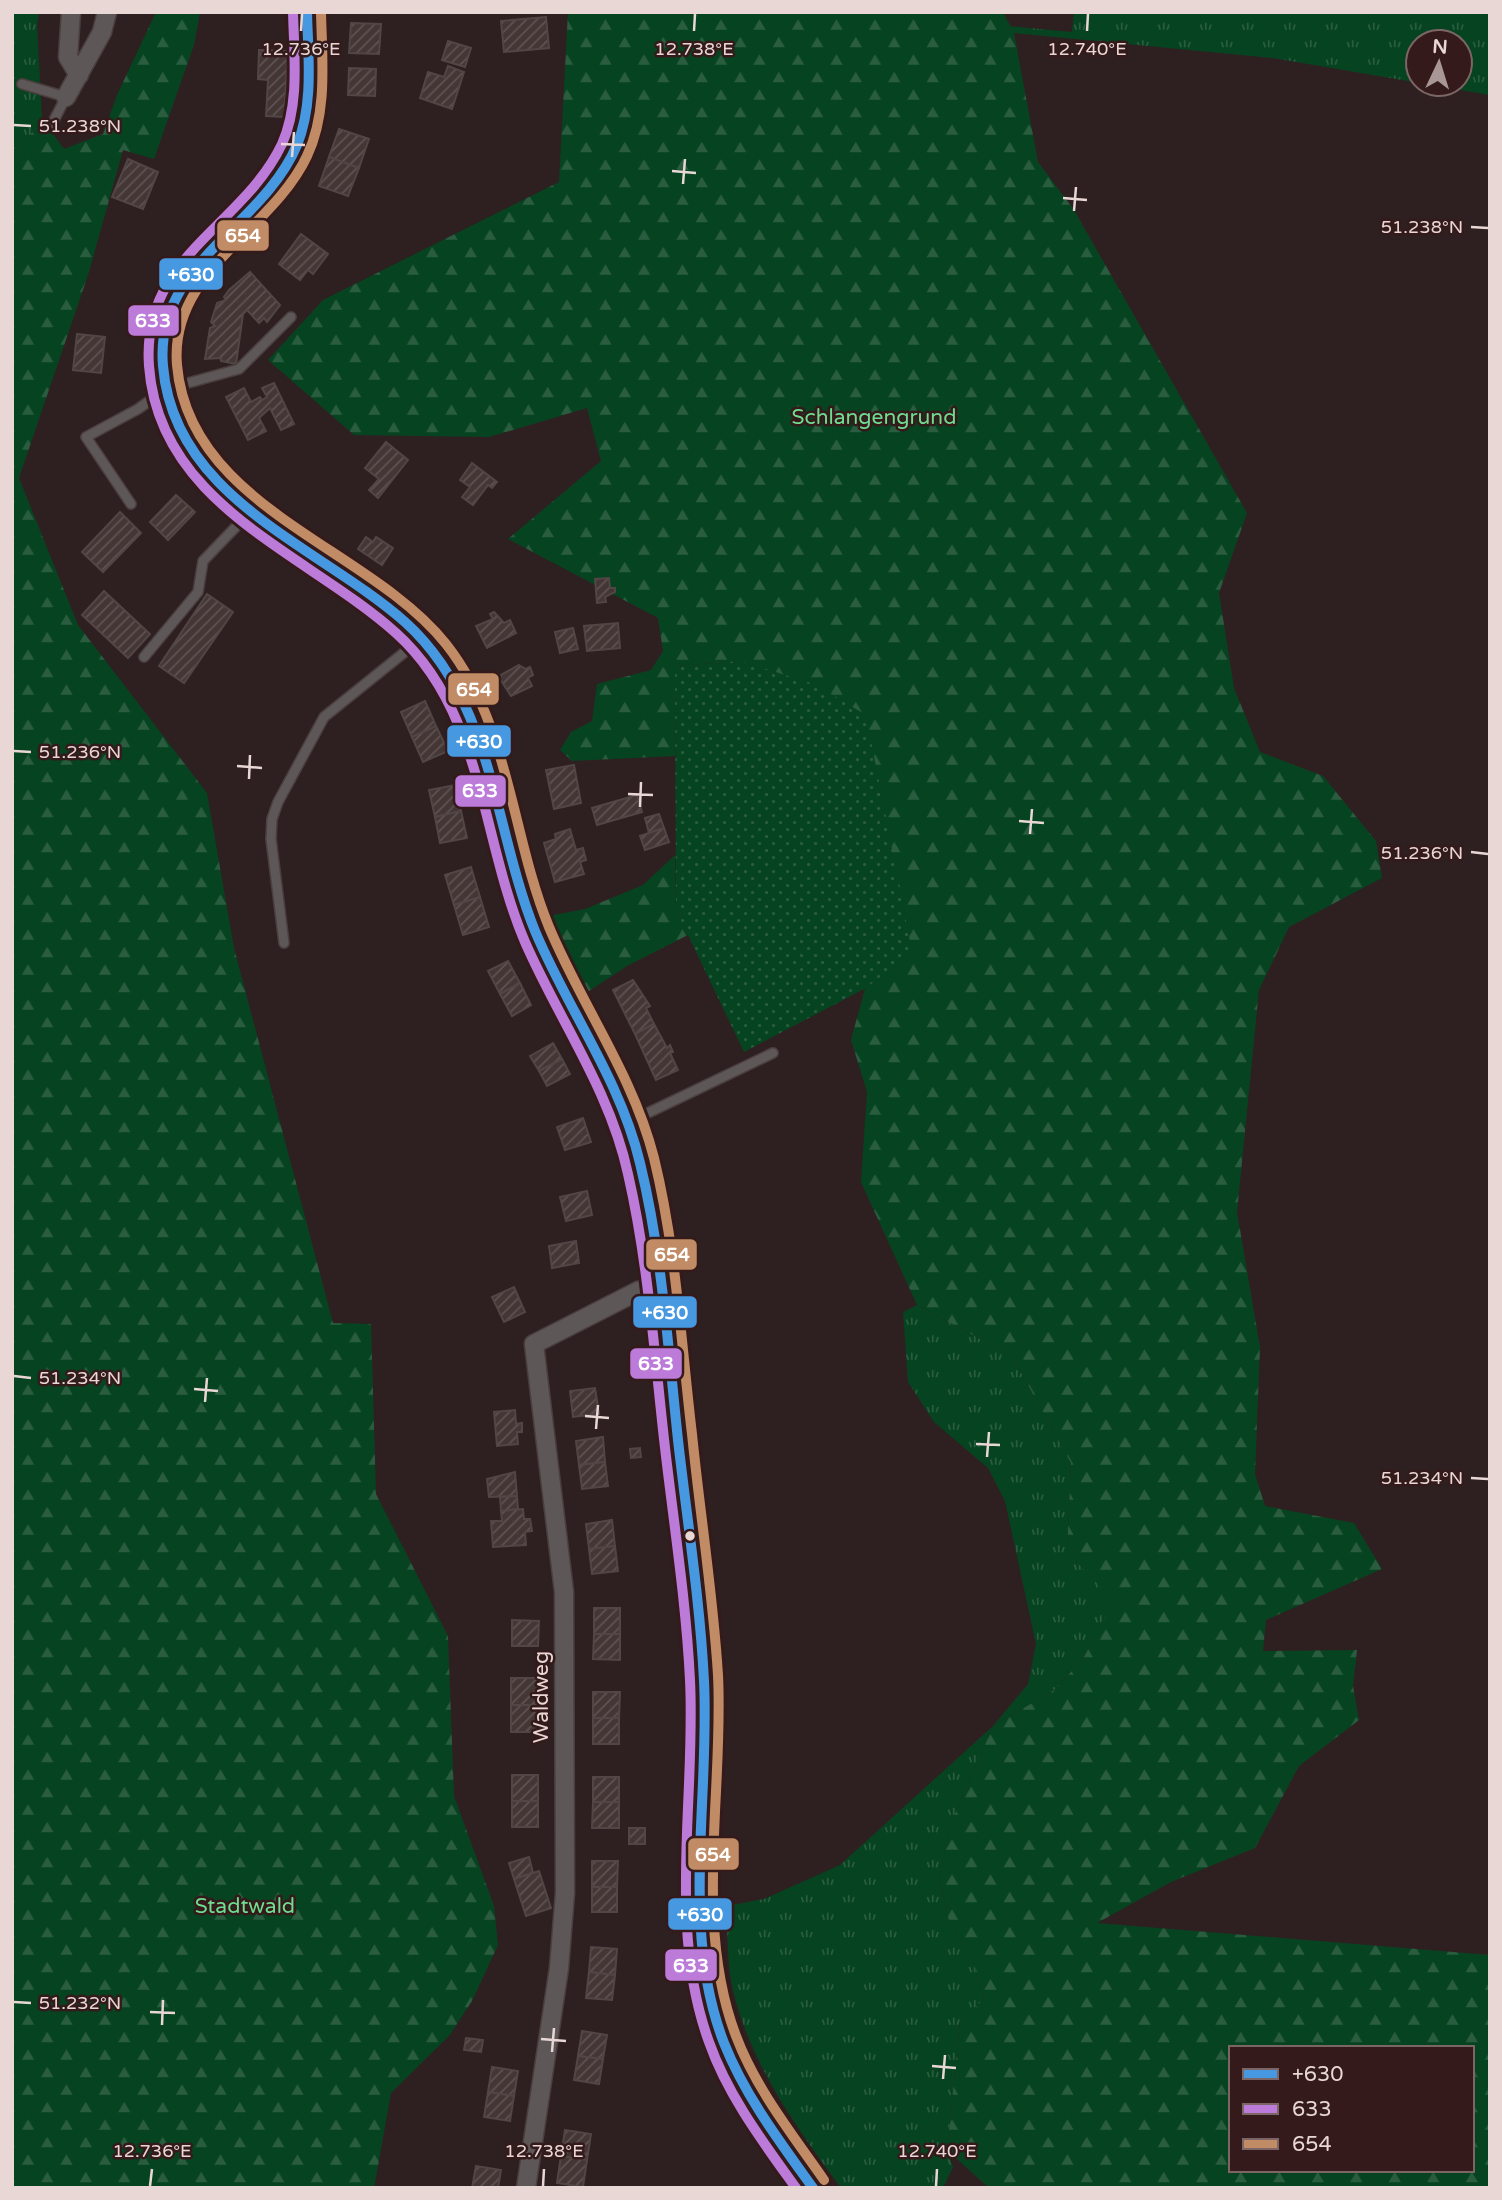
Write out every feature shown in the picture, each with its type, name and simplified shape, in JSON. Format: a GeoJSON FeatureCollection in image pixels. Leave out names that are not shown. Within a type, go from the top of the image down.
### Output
{"type":"FeatureCollection","features":[{"type":"Feature","properties":{"kind":"main road"},"geometry":{"type":"LineString","coordinates":[[307,12],[306,105],[297,146],[278,180],[195,264],[177,295],[167,323],[162,350],[166,389],[171,409],[193,451],[225,488],[285,538],[406,622],[422,638],[461,690],[482,746],[519,889],[550,963],[600,1054],[628,1123],[644,1184],[660,1285],[703,1665],[706,1763],[703,1910],[710,1997],[717,2024],[739,2075],[813,2188]]}},
{"type":"Feature","properties":{"kind":"street"},"geometry":{"type":"LineString","coordinates":[[71,12],[68,57],[79,75]]}},
{"type":"Feature","properties":{"kind":"street"},"geometry":{"type":"LineString","coordinates":[[66,97],[102,32],[107,12]]}},
{"type":"Feature","properties":{"kind":"street","name":"Waldweg"},"geometry":{"type":"LineString","coordinates":[[526,2188],[559,1968],[565,1894],[564,1592],[534,1343],[638,1291],[660,1285]]}},
{"type":"Feature","properties":{"kind":"lane"},"geometry":{"type":"LineString","coordinates":[[22,84],[66,97],[52,124]]}},
{"type":"Feature","properties":{"kind":"lane"},"geometry":{"type":"LineString","coordinates":[[131,504],[86,437],[138,409],[166,389],[239,369],[291,317]]}},
{"type":"Feature","properties":{"kind":"lane"},"geometry":{"type":"LineString","coordinates":[[145,657],[198,592],[203,561],[251,510]]}},
{"type":"Feature","properties":{"kind":"lane"},"geometry":{"type":"LineString","coordinates":[[284,943],[271,839],[272,819],[278,802],[324,717],[422,638]]}},
{"type":"Feature","properties":{"kind":"lane"},"geometry":{"type":"LineString","coordinates":[[628,1123],[773,1053]]}},
{"type":"Feature","properties":{"kind":"green space"},"geometry":{"type":"Polygon","coordinates":[[[12,12],[39,12],[37,25],[42,119],[12,159],[12,12]]]}},
{"type":"Feature","properties":{"kind":"green space","name":"Stadtwald"},"geometry":{"type":"Polygon","coordinates":[[[156,12],[200,12],[194,45],[154,159],[123,150],[89,272],[19,478],[78,625],[207,793],[234,948],[333,1323],[371,1324],[376,1494],[448,1636],[454,1796],[494,1906],[498,1945],[472,2001],[449,2036],[391,2093],[374,2188],[12,2188],[12,159],[42,119],[64,149],[103,134],[117,95],[156,12]]]}},
{"type":"Feature","properties":{"kind":"green space","name":"Schlangengrund"},"geometry":{"type":"Polygon","coordinates":[[[568,12],[1003,12],[1014,33],[1038,162],[1074,210],[1247,513],[1219,593],[1234,688],[1260,752],[1323,776],[1376,841],[1382,878],[1289,927],[1259,990],[1237,1212],[1260,1347],[1255,1474],[1265,1506],[1354,1523],[1382,1569],[1266,1620],[1263,1651],[1357,1650],[1353,1686],[1359,1720],[1299,1766],[1255,1848],[1171,1882],[1097,1923],[1490,1955],[1490,2188],[989,2188],[947,2150],[960,2022],[984,1999],[971,1955],[949,1921],[939,1877],[951,1823],[993,1726],[1056,1689],[1084,1657],[1114,1601],[1067,1552],[1071,1463],[1012,1356],[917,1305],[861,1182],[867,1092],[851,1040],[885,915],[740,661],[675,666],[675,756],[572,761],[560,750],[571,732],[592,721],[597,684],[651,670],[663,651],[658,618],[508,539],[601,461],[587,408],[489,437],[354,435],[268,360],[323,300],[559,182],[568,12]]]}},
{"type":"Feature","properties":{"kind":"green space"},"geometry":{"type":"Polygon","coordinates":[[[1074,12],[1490,12],[1490,95],[1474,92],[1474,28],[1404,28],[1404,81],[1273,58],[1014,33],[1008,26],[1072,32],[1074,12]]]}},
{"type":"Feature","properties":{"kind":"green space"},"geometry":{"type":"Polygon","coordinates":[[[740,661],[814,684],[866,715],[912,952],[866,988],[744,1052],[676,910],[675,666],[740,661]]]}},
{"type":"Feature","properties":{"kind":"green space"},"geometry":{"type":"Polygon","coordinates":[[[675,855],[676,910],[688,935],[627,966],[583,995],[543,917],[585,909],[643,885],[675,855]]]}},
{"type":"Feature","properties":{"kind":"green space"},"geometry":{"type":"Polygon","coordinates":[[[917,1305],[1012,1356],[1071,1463],[1067,1552],[1115,1601],[1084,1657],[1056,1689],[993,1726],[1028,1684],[1036,1644],[1005,1501],[988,1468],[934,1422],[908,1382],[903,1312],[917,1305]]]}},
{"type":"Feature","properties":{"kind":"green space"},"geometry":{"type":"Polygon","coordinates":[[[993,1726],[951,1823],[939,1878],[949,1921],[971,1955],[984,1999],[960,2022],[947,2150],[953,2167],[943,2188],[841,2188],[776,2093],[750,2041],[732,1986],[726,1906],[764,1899],[840,1865],[993,1726]]]}},
{"type":"Feature","properties":{"kind":"building"},"geometry":{"type":"Polygon","coordinates":[[[546,17],[549,48],[504,52],[501,21],[546,17]]]}},
{"type":"Feature","properties":{"kind":"building"},"geometry":{"type":"Polygon","coordinates":[[[351,23],[381,24],[379,54],[349,53],[351,23]]]}},
{"type":"Feature","properties":{"kind":"building"},"geometry":{"type":"Polygon","coordinates":[[[448,41],[471,48],[465,67],[442,60],[448,41]]]}},
{"type":"Feature","properties":{"kind":"building"},"geometry":{"type":"Polygon","coordinates":[[[259,50],[288,51],[284,117],[266,116],[268,80],[258,79],[259,50]]]}},
{"type":"Feature","properties":{"kind":"building"},"geometry":{"type":"Polygon","coordinates":[[[448,66],[464,72],[452,109],[420,98],[428,72],[444,77],[448,66]]]}},
{"type":"Feature","properties":{"kind":"building"},"geometry":{"type":"Polygon","coordinates":[[[349,68],[376,69],[375,96],[348,95],[349,68]]]}},
{"type":"Feature","properties":{"kind":"building"},"geometry":{"type":"Polygon","coordinates":[[[339,129],[369,139],[359,168],[329,157],[339,129]]]}},
{"type":"Feature","properties":{"kind":"building"},"geometry":{"type":"Polygon","coordinates":[[[329,157],[359,168],[348,196],[319,186],[329,157]]]}},
{"type":"Feature","properties":{"kind":"building"},"geometry":{"type":"Polygon","coordinates":[[[128,159],[158,172],[143,209],[112,197],[128,159]]]}},
{"type":"Feature","properties":{"kind":"building"},"geometry":{"type":"Polygon","coordinates":[[[301,234],[328,254],[313,274],[308,270],[300,280],[279,264],[301,234]]]}},
{"type":"Feature","properties":{"kind":"building"},"geometry":{"type":"Polygon","coordinates":[[[250,272],[280,305],[267,322],[264,318],[259,323],[247,310],[243,314],[236,364],[221,361],[221,358],[205,359],[210,328],[215,326],[211,322],[217,303],[226,300],[224,297],[229,290],[250,272]]]}},
{"type":"Feature","properties":{"kind":"building"},"geometry":{"type":"Polygon","coordinates":[[[77,334],[105,337],[101,373],[73,370],[77,334]]]}},
{"type":"Feature","properties":{"kind":"building"},"geometry":{"type":"Polygon","coordinates":[[[274,383],[294,424],[281,430],[270,408],[259,418],[266,431],[248,440],[226,397],[244,388],[251,402],[260,397],[262,400],[267,397],[262,388],[274,383]]]}},
{"type":"Feature","properties":{"kind":"building"},"geometry":{"type":"Polygon","coordinates":[[[386,442],[408,460],[378,498],[369,490],[379,479],[365,468],[386,442]]]}},
{"type":"Feature","properties":{"kind":"building"},"geometry":{"type":"Polygon","coordinates":[[[472,463],[497,482],[492,488],[488,485],[473,505],[462,497],[470,487],[460,480],[472,463]]]}},
{"type":"Feature","properties":{"kind":"building"},"geometry":{"type":"Polygon","coordinates":[[[176,495],[195,512],[168,540],[150,522],[176,495]]]}},
{"type":"Feature","properties":{"kind":"building"},"geometry":{"type":"Polygon","coordinates":[[[120,512],[141,533],[103,572],[82,552],[120,512]]]}},
{"type":"Feature","properties":{"kind":"building"},"geometry":{"type":"Polygon","coordinates":[[[366,537],[373,542],[376,537],[393,548],[382,565],[358,549],[366,537]]]}},
{"type":"Feature","properties":{"kind":"building"},"geometry":{"type":"Polygon","coordinates":[[[609,578],[610,588],[615,588],[615,592],[605,597],[606,602],[597,603],[595,579],[609,578]]]}},
{"type":"Feature","properties":{"kind":"building"},"geometry":{"type":"Polygon","coordinates":[[[104,591],[150,634],[128,658],[82,615],[104,591]]]}},
{"type":"Feature","properties":{"kind":"building"},"geometry":{"type":"Polygon","coordinates":[[[207,594],[233,612],[184,683],[159,666],[207,594]]]}},
{"type":"Feature","properties":{"kind":"building"},"geometry":{"type":"Polygon","coordinates":[[[494,612],[504,623],[510,620],[516,633],[487,648],[476,626],[493,619],[490,614],[494,612]]]}},
{"type":"Feature","properties":{"kind":"building"},"geometry":{"type":"Polygon","coordinates":[[[618,623],[620,648],[587,651],[584,626],[618,623]]]}},
{"type":"Feature","properties":{"kind":"building"},"geometry":{"type":"Polygon","coordinates":[[[573,628],[578,649],[560,653],[555,632],[573,628]]]}},
{"type":"Feature","properties":{"kind":"building"},"geometry":{"type":"Polygon","coordinates":[[[519,665],[526,669],[530,667],[533,675],[528,678],[532,686],[511,696],[500,679],[501,675],[519,665]]]}},
{"type":"Feature","properties":{"kind":"building"},"geometry":{"type":"Polygon","coordinates":[[[425,701],[436,726],[412,737],[401,712],[425,701]]]}},
{"type":"Feature","properties":{"kind":"building"},"geometry":{"type":"Polygon","coordinates":[[[436,726],[448,751],[423,762],[412,737],[436,726]]]}},
{"type":"Feature","properties":{"kind":"building"},"geometry":{"type":"Polygon","coordinates":[[[574,765],[581,803],[554,809],[546,770],[574,765]]]}},
{"type":"Feature","properties":{"kind":"building"},"geometry":{"type":"Polygon","coordinates":[[[456,785],[461,811],[435,817],[429,790],[456,785]]]}},
{"type":"Feature","properties":{"kind":"building"},"geometry":{"type":"Polygon","coordinates":[[[637,795],[642,812],[597,825],[592,808],[637,795]]]}},
{"type":"Feature","properties":{"kind":"building"},"geometry":{"type":"Polygon","coordinates":[[[461,811],[467,838],[440,843],[435,817],[461,811]]]}},
{"type":"Feature","properties":{"kind":"building"},"geometry":{"type":"Polygon","coordinates":[[[659,814],[664,828],[649,833],[645,818],[659,814]]]}},
{"type":"Feature","properties":{"kind":"building"},"geometry":{"type":"Polygon","coordinates":[[[664,828],[669,842],[645,850],[640,836],[664,828]]]}},
{"type":"Feature","properties":{"kind":"building"},"geometry":{"type":"Polygon","coordinates":[[[570,829],[576,850],[583,848],[586,860],[580,862],[584,874],[555,882],[544,843],[556,839],[555,834],[570,829]]]}},
{"type":"Feature","properties":{"kind":"building"},"geometry":{"type":"Polygon","coordinates":[[[471,867],[480,897],[454,905],[445,875],[471,867]]]}},
{"type":"Feature","properties":{"kind":"building"},"geometry":{"type":"Polygon","coordinates":[[[480,897],[489,927],[463,935],[454,905],[480,897]]]}},
{"type":"Feature","properties":{"kind":"building"},"geometry":{"type":"Polygon","coordinates":[[[508,961],[520,983],[500,994],[488,971],[508,961]]]}},
{"type":"Feature","properties":{"kind":"building"},"geometry":{"type":"Polygon","coordinates":[[[633,980],[650,1006],[646,1008],[654,1024],[635,1034],[613,990],[633,980]]]}},
{"type":"Feature","properties":{"kind":"building"},"geometry":{"type":"Polygon","coordinates":[[[520,983],[531,1005],[512,1016],[500,994],[520,983]]]}},
{"type":"Feature","properties":{"kind":"building"},"geometry":{"type":"Polygon","coordinates":[[[654,1024],[667,1048],[670,1045],[673,1052],[670,1053],[678,1070],[656,1080],[635,1034],[654,1024]]]}},
{"type":"Feature","properties":{"kind":"building"},"geometry":{"type":"Polygon","coordinates":[[[553,1043],[562,1059],[539,1071],[530,1056],[553,1043]]]}},
{"type":"Feature","properties":{"kind":"building"},"geometry":{"type":"Polygon","coordinates":[[[562,1059],[570,1074],[547,1086],[539,1071],[562,1059]]]}},
{"type":"Feature","properties":{"kind":"building"},"geometry":{"type":"Polygon","coordinates":[[[583,1118],[591,1142],[565,1150],[557,1127],[583,1118]]]}},
{"type":"Feature","properties":{"kind":"building"},"geometry":{"type":"Polygon","coordinates":[[[587,1191],[592,1215],[566,1221],[560,1197],[587,1191]]]}},
{"type":"Feature","properties":{"kind":"building"},"geometry":{"type":"Polygon","coordinates":[[[576,1241],[579,1263],[552,1268],[549,1246],[576,1241]]]}},
{"type":"Feature","properties":{"kind":"building"},"geometry":{"type":"Polygon","coordinates":[[[514,1287],[525,1312],[504,1322],[492,1297],[514,1287]]]}},
{"type":"Feature","properties":{"kind":"building"},"geometry":{"type":"Polygon","coordinates":[[[595,1388],[599,1414],[573,1417],[570,1391],[595,1388]]]}},
{"type":"Feature","properties":{"kind":"building"},"geometry":{"type":"Polygon","coordinates":[[[515,1410],[516,1424],[522,1423],[522,1432],[517,1432],[518,1444],[497,1446],[494,1412],[515,1410]]]}},
{"type":"Feature","properties":{"kind":"building"},"geometry":{"type":"Polygon","coordinates":[[[603,1437],[605,1462],[579,1465],[576,1441],[603,1437]]]}},
{"type":"Feature","properties":{"kind":"building"},"geometry":{"type":"Polygon","coordinates":[[[640,1448],[641,1457],[631,1458],[630,1449],[640,1448]]]}},
{"type":"Feature","properties":{"kind":"building"},"geometry":{"type":"Polygon","coordinates":[[[605,1462],[608,1486],[582,1489],[579,1465],[605,1462]]]}},
{"type":"Feature","properties":{"kind":"building"},"geometry":{"type":"Polygon","coordinates":[[[515,1472],[517,1496],[489,1497],[487,1479],[515,1472]]]}},
{"type":"Feature","properties":{"kind":"building"},"geometry":{"type":"Polygon","coordinates":[[[517,1496],[518,1509],[501,1511],[500,1497],[517,1496]]]}},
{"type":"Feature","properties":{"kind":"building"},"geometry":{"type":"Polygon","coordinates":[[[523,1509],[524,1519],[530,1519],[532,1531],[525,1532],[526,1545],[493,1547],[491,1521],[502,1521],[501,1511],[523,1509]]]}},
{"type":"Feature","properties":{"kind":"building"},"geometry":{"type":"Polygon","coordinates":[[[612,1520],[615,1546],[589,1549],[586,1524],[612,1520]]]}},
{"type":"Feature","properties":{"kind":"building"},"geometry":{"type":"Polygon","coordinates":[[[615,1546],[618,1571],[592,1574],[589,1549],[615,1546]]]}},
{"type":"Feature","properties":{"kind":"building"},"geometry":{"type":"Polygon","coordinates":[[[594,1608],[620,1608],[620,1634],[594,1634],[594,1608]]]}},
{"type":"Feature","properties":{"kind":"building"},"geometry":{"type":"Polygon","coordinates":[[[512,1620],[539,1621],[538,1646],[512,1646],[512,1620]]]}},
{"type":"Feature","properties":{"kind":"building"},"geometry":{"type":"Polygon","coordinates":[[[594,1634],[620,1634],[620,1660],[593,1659],[594,1634]]]}},
{"type":"Feature","properties":{"kind":"building"},"geometry":{"type":"Polygon","coordinates":[[[511,1678],[538,1678],[538,1705],[511,1705],[511,1678]]]}},
{"type":"Feature","properties":{"kind":"building"},"geometry":{"type":"Polygon","coordinates":[[[593,1692],[620,1692],[619,1718],[593,1718],[593,1692]]]}},
{"type":"Feature","properties":{"kind":"building"},"geometry":{"type":"Polygon","coordinates":[[[511,1705],[538,1705],[538,1732],[511,1732],[511,1705]]]}},
{"type":"Feature","properties":{"kind":"building"},"geometry":{"type":"Polygon","coordinates":[[[593,1718],[619,1718],[619,1744],[593,1744],[593,1718]]]}},
{"type":"Feature","properties":{"kind":"building"},"geometry":{"type":"Polygon","coordinates":[[[512,1775],[538,1775],[538,1801],[512,1801],[512,1775]]]}},
{"type":"Feature","properties":{"kind":"building"},"geometry":{"type":"Polygon","coordinates":[[[593,1777],[619,1777],[619,1802],[593,1802],[593,1777]]]}},
{"type":"Feature","properties":{"kind":"building"},"geometry":{"type":"Polygon","coordinates":[[[512,1801],[538,1801],[538,1827],[512,1827],[512,1801]]]}},
{"type":"Feature","properties":{"kind":"building"},"geometry":{"type":"Polygon","coordinates":[[[593,1802],[619,1802],[619,1828],[592,1828],[593,1802]]]}},
{"type":"Feature","properties":{"kind":"building"},"geometry":{"type":"Polygon","coordinates":[[[629,1828],[645,1828],[645,1844],[629,1844],[629,1828]]]}},
{"type":"Feature","properties":{"kind":"building"},"geometry":{"type":"Polygon","coordinates":[[[529,1857],[533,1873],[514,1879],[509,1863],[529,1857]]]}},
{"type":"Feature","properties":{"kind":"building"},"geometry":{"type":"Polygon","coordinates":[[[592,1861],[618,1861],[617,1887],[592,1887],[592,1861]]]}},
{"type":"Feature","properties":{"kind":"building"},"geometry":{"type":"Polygon","coordinates":[[[539,1871],[551,1908],[526,1916],[514,1879],[539,1871]]]}},
{"type":"Feature","properties":{"kind":"building"},"geometry":{"type":"Polygon","coordinates":[[[592,1887],[617,1887],[617,1912],[592,1912],[592,1887]]]}},
{"type":"Feature","properties":{"kind":"building"},"geometry":{"type":"Polygon","coordinates":[[[591,1947],[617,1949],[615,1975],[589,1972],[591,1947]]]}},
{"type":"Feature","properties":{"kind":"building"},"geometry":{"type":"Polygon","coordinates":[[[589,1972],[615,1975],[612,2000],[586,1998],[589,1972]]]}},
{"type":"Feature","properties":{"kind":"building"},"geometry":{"type":"Polygon","coordinates":[[[582,2031],[607,2035],[603,2059],[578,2056],[582,2031]]]}},
{"type":"Feature","properties":{"kind":"building"},"geometry":{"type":"Polygon","coordinates":[[[466,2038],[483,2040],[481,2052],[464,2050],[466,2038]]]}},
{"type":"Feature","properties":{"kind":"building"},"geometry":{"type":"Polygon","coordinates":[[[578,2056],[603,2059],[599,2084],[574,2080],[578,2056]]]}},
{"type":"Feature","properties":{"kind":"building"},"geometry":{"type":"Polygon","coordinates":[[[492,2067],[518,2071],[514,2096],[488,2092],[492,2067]]]}},
{"type":"Feature","properties":{"kind":"building"},"geometry":{"type":"Polygon","coordinates":[[[488,2092],[514,2096],[510,2121],[484,2117],[488,2092]]]}},
{"type":"Feature","properties":{"kind":"building"},"geometry":{"type":"Polygon","coordinates":[[[565,2130],[591,2134],[587,2160],[561,2156],[565,2130]]]}},
{"type":"Feature","properties":{"kind":"building"},"geometry":{"type":"Polygon","coordinates":[[[561,2156],[587,2160],[583,2187],[557,2183],[561,2156]]]}},
{"type":"Feature","properties":{"kind":"building"},"geometry":{"type":"Polygon","coordinates":[[[476,2166],[501,2170],[498,2188],[472,2188],[476,2166]]]}},
{"type":"Feature","properties":{"kind":"transit line","name":"633"},"geometry":{"type":"LineString","coordinates":[[293,12],[294,96],[288,129],[282,144],[243,199],[177,270],[161,297],[151,328],[149,366],[159,414],[179,456],[208,491],[243,522],[360,604],[396,633],[425,665],[447,700],[464,739],[510,903],[525,942],[596,1084],[620,1143],[641,1240],[686,1619],[691,1725],[686,1908],[696,1998],[709,2042],[726,2081],[747,2118],[796,2188]]}},
{"type":"Feature","properties":{"kind":"transit line","name":"+630"},"geometry":{"type":"LineString","coordinates":[[307,12],[308,96],[297,145],[281,174],[192,273],[175,300],[165,330],[163,366],[173,412],[193,451],[222,485],[256,515],[405,622],[434,654],[457,689],[488,768],[521,891],[535,931],[607,1074],[631,1132],[648,1197],[659,1266],[700,1620],[705,1726],[700,1864],[703,1956],[711,2000],[732,2063],[764,2118],[813,2188]]}},
{"type":"Feature","properties":{"kind":"transit line","name":"654"},"geometry":{"type":"LineString","coordinates":[[321,12],[323,67],[321,103],[314,139],[291,183],[205,277],[189,303],[179,332],[177,365],[189,414],[213,455],[247,491],[413,610],[446,644],[467,676],[484,709],[497,745],[536,892],[549,927],[620,1069],[645,1127],[654,1158],[673,1261],[716,1645],[719,1719],[713,1903],[723,1993],[744,2056],[776,2111],[824,2180]]}}]}
